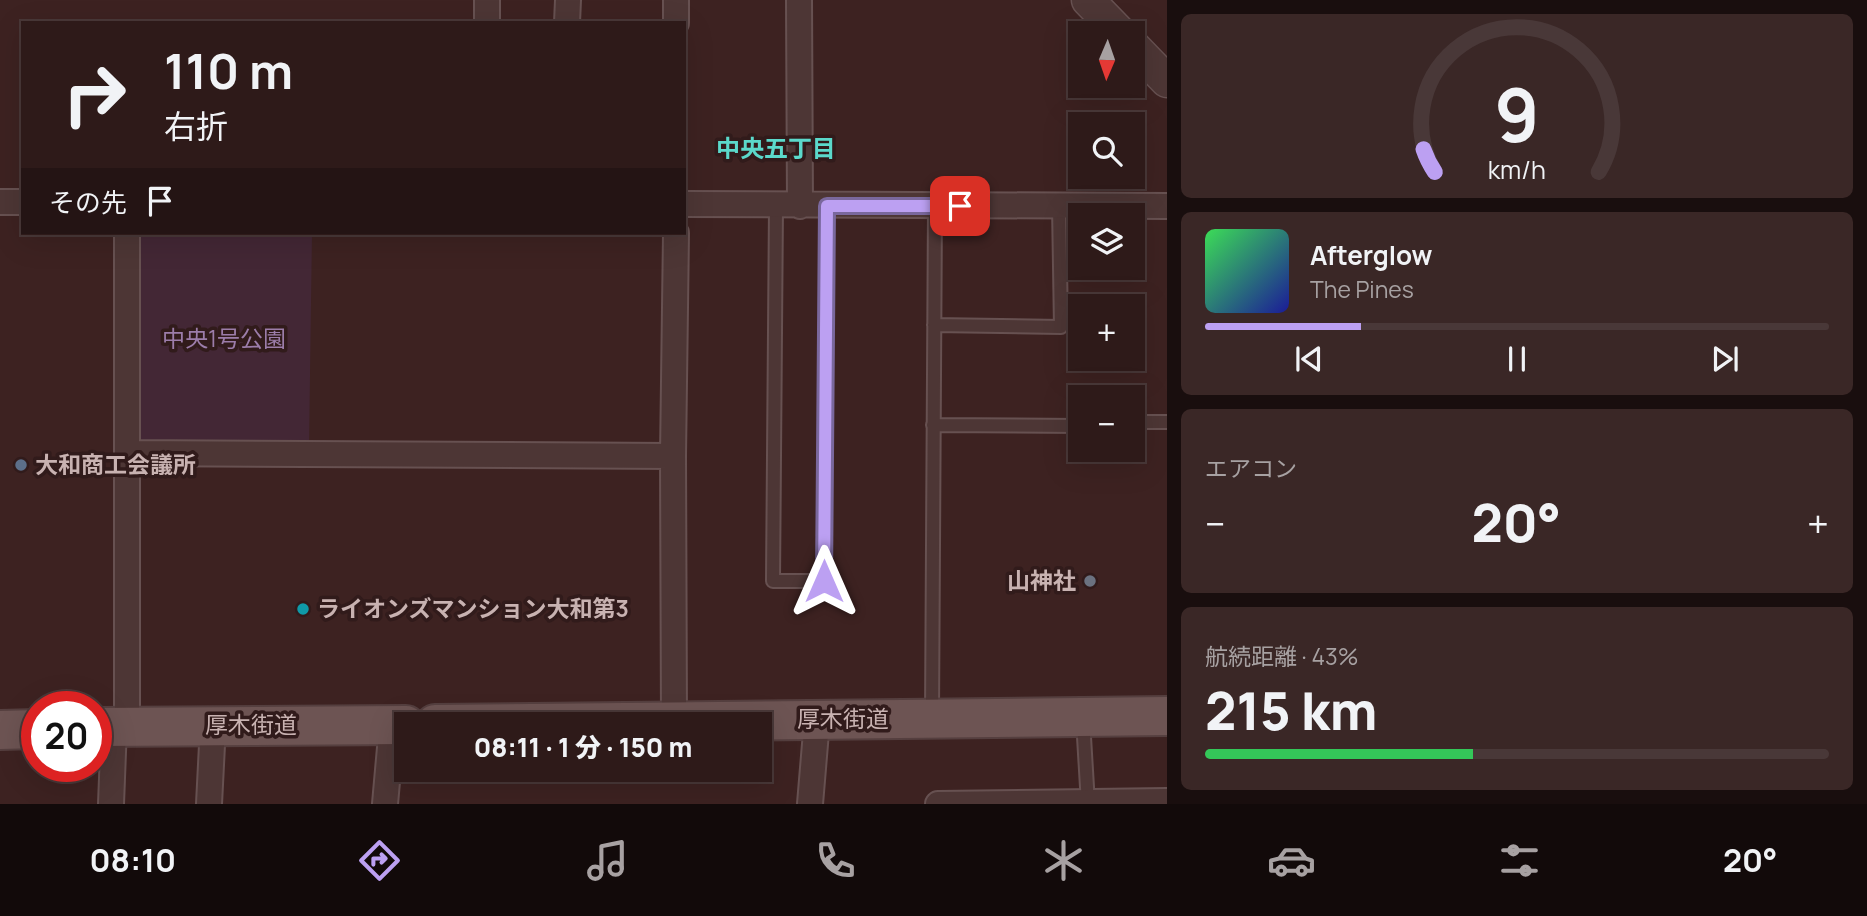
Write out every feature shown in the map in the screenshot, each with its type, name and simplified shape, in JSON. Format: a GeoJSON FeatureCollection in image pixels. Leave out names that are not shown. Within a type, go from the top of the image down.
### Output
{"type":"FeatureCollection","features":[{"type":"Feature","properties":{"kind":"main road","name":"厚木街道"},"geometry":{"type":"LineString","coordinates":[[772,720],[1167,716]]}},
{"type":"Feature","properties":{"kind":"main road","name":"厚木街道"},"geometry":{"type":"LineString","coordinates":[[113,726],[394,725]]}},
{"type":"Feature","properties":{"kind":"main road"},"geometry":{"type":"LineString","coordinates":[[0,730],[21,729]]}},
{"type":"Feature","properties":{"kind":"street"},"geometry":{"type":"LineString","coordinates":[[487,0],[487,21]]}},
{"type":"Feature","properties":{"kind":"street"},"geometry":{"type":"LineString","coordinates":[[567,21],[568,0]]}},
{"type":"Feature","properties":{"kind":"street"},"geometry":{"type":"LineString","coordinates":[[676,0],[676,21]]}},
{"type":"Feature","properties":{"kind":"street"},"geometry":{"type":"LineString","coordinates":[[788,206],[799,0]]}},
{"type":"Feature","properties":{"kind":"street"},"geometry":{"type":"LineString","coordinates":[[1088,0],[1109,21]]}},
{"type":"Feature","properties":{"kind":"street"},"geometry":{"type":"LineString","coordinates":[[1145,59],[1167,81]]}},
{"type":"Feature","properties":{"kind":"street"},"geometry":{"type":"LineString","coordinates":[[0,202],[21,202]]}},
{"type":"Feature","properties":{"kind":"street"},"geometry":{"type":"LineString","coordinates":[[686,204],[1167,206]]}},
{"type":"Feature","properties":{"kind":"street"},"geometry":{"type":"LineString","coordinates":[[111,804],[127,453],[127,235]]}},
{"type":"Feature","properties":{"kind":"street"},"geometry":{"type":"LineString","coordinates":[[674,712],[676,235]]}},
{"type":"Feature","properties":{"kind":"street"},"geometry":{"type":"LineString","coordinates":[[127,453],[673,456]]}},
{"type":"Feature","properties":{"kind":"street"},"geometry":{"type":"LineString","coordinates":[[810,804],[817,720]]}},
{"type":"Feature","properties":{"kind":"street"},"geometry":{"type":"LineString","coordinates":[[209,804],[213,725]]}},
{"type":"Feature","properties":{"kind":"street"},"geometry":{"type":"LineString","coordinates":[[386,804],[394,755]]}},
{"type":"Feature","properties":{"kind":"street"},"geometry":{"type":"LineString","coordinates":[[938,804],[1159,802]]}},
{"type":"Feature","properties":{"kind":"lane"},"geometry":{"type":"LineString","coordinates":[[788,206],[773,581],[824,581],[827,206]]}},
{"type":"Feature","properties":{"kind":"lane"},"geometry":{"type":"LineString","coordinates":[[932,718],[935,206]]}},
{"type":"Feature","properties":{"kind":"lane"},"geometry":{"type":"LineString","coordinates":[[934,325],[1061,327],[1059,206]]}},
{"type":"Feature","properties":{"kind":"lane"},"geometry":{"type":"LineString","coordinates":[[1145,422],[1167,422]]}},
{"type":"Feature","properties":{"kind":"lane"},"geometry":{"type":"LineString","coordinates":[[933,425],[1068,426]]}},
{"type":"Feature","properties":{"kind":"lane"},"geometry":{"type":"LineString","coordinates":[[1083,717],[1088,803]]}},
{"type":"Feature","properties":{"kind":"green space","name":"中央1号公園"},"geometry":{"type":"Polygon","coordinates":[[[140,235],[312,235],[309,447],[137,444],[140,235]]]}},
{"type":"Feature","properties":{"kind":"place","name":"大和商工会議所"},"geometry":{"type":"Point","coordinates":[21,465]}},
{"type":"Feature","properties":{"kind":"place","name":"山神社"},"geometry":{"type":"Point","coordinates":[1090,581]}},
{"type":"Feature","properties":{"kind":"place","name":"ライオンズマンション大和第3"},"geometry":{"type":"Point","coordinates":[303,609]}},
{"type":"Feature","properties":{"kind":"district","name":"中央五丁目"},"geometry":{"type":"Point","coordinates":[776,149]}},
{"type":"Feature","properties":{"kind":"route"},"geometry":{"type":"LineString","coordinates":[[824,581],[827,206],[960,206]]}}]}
